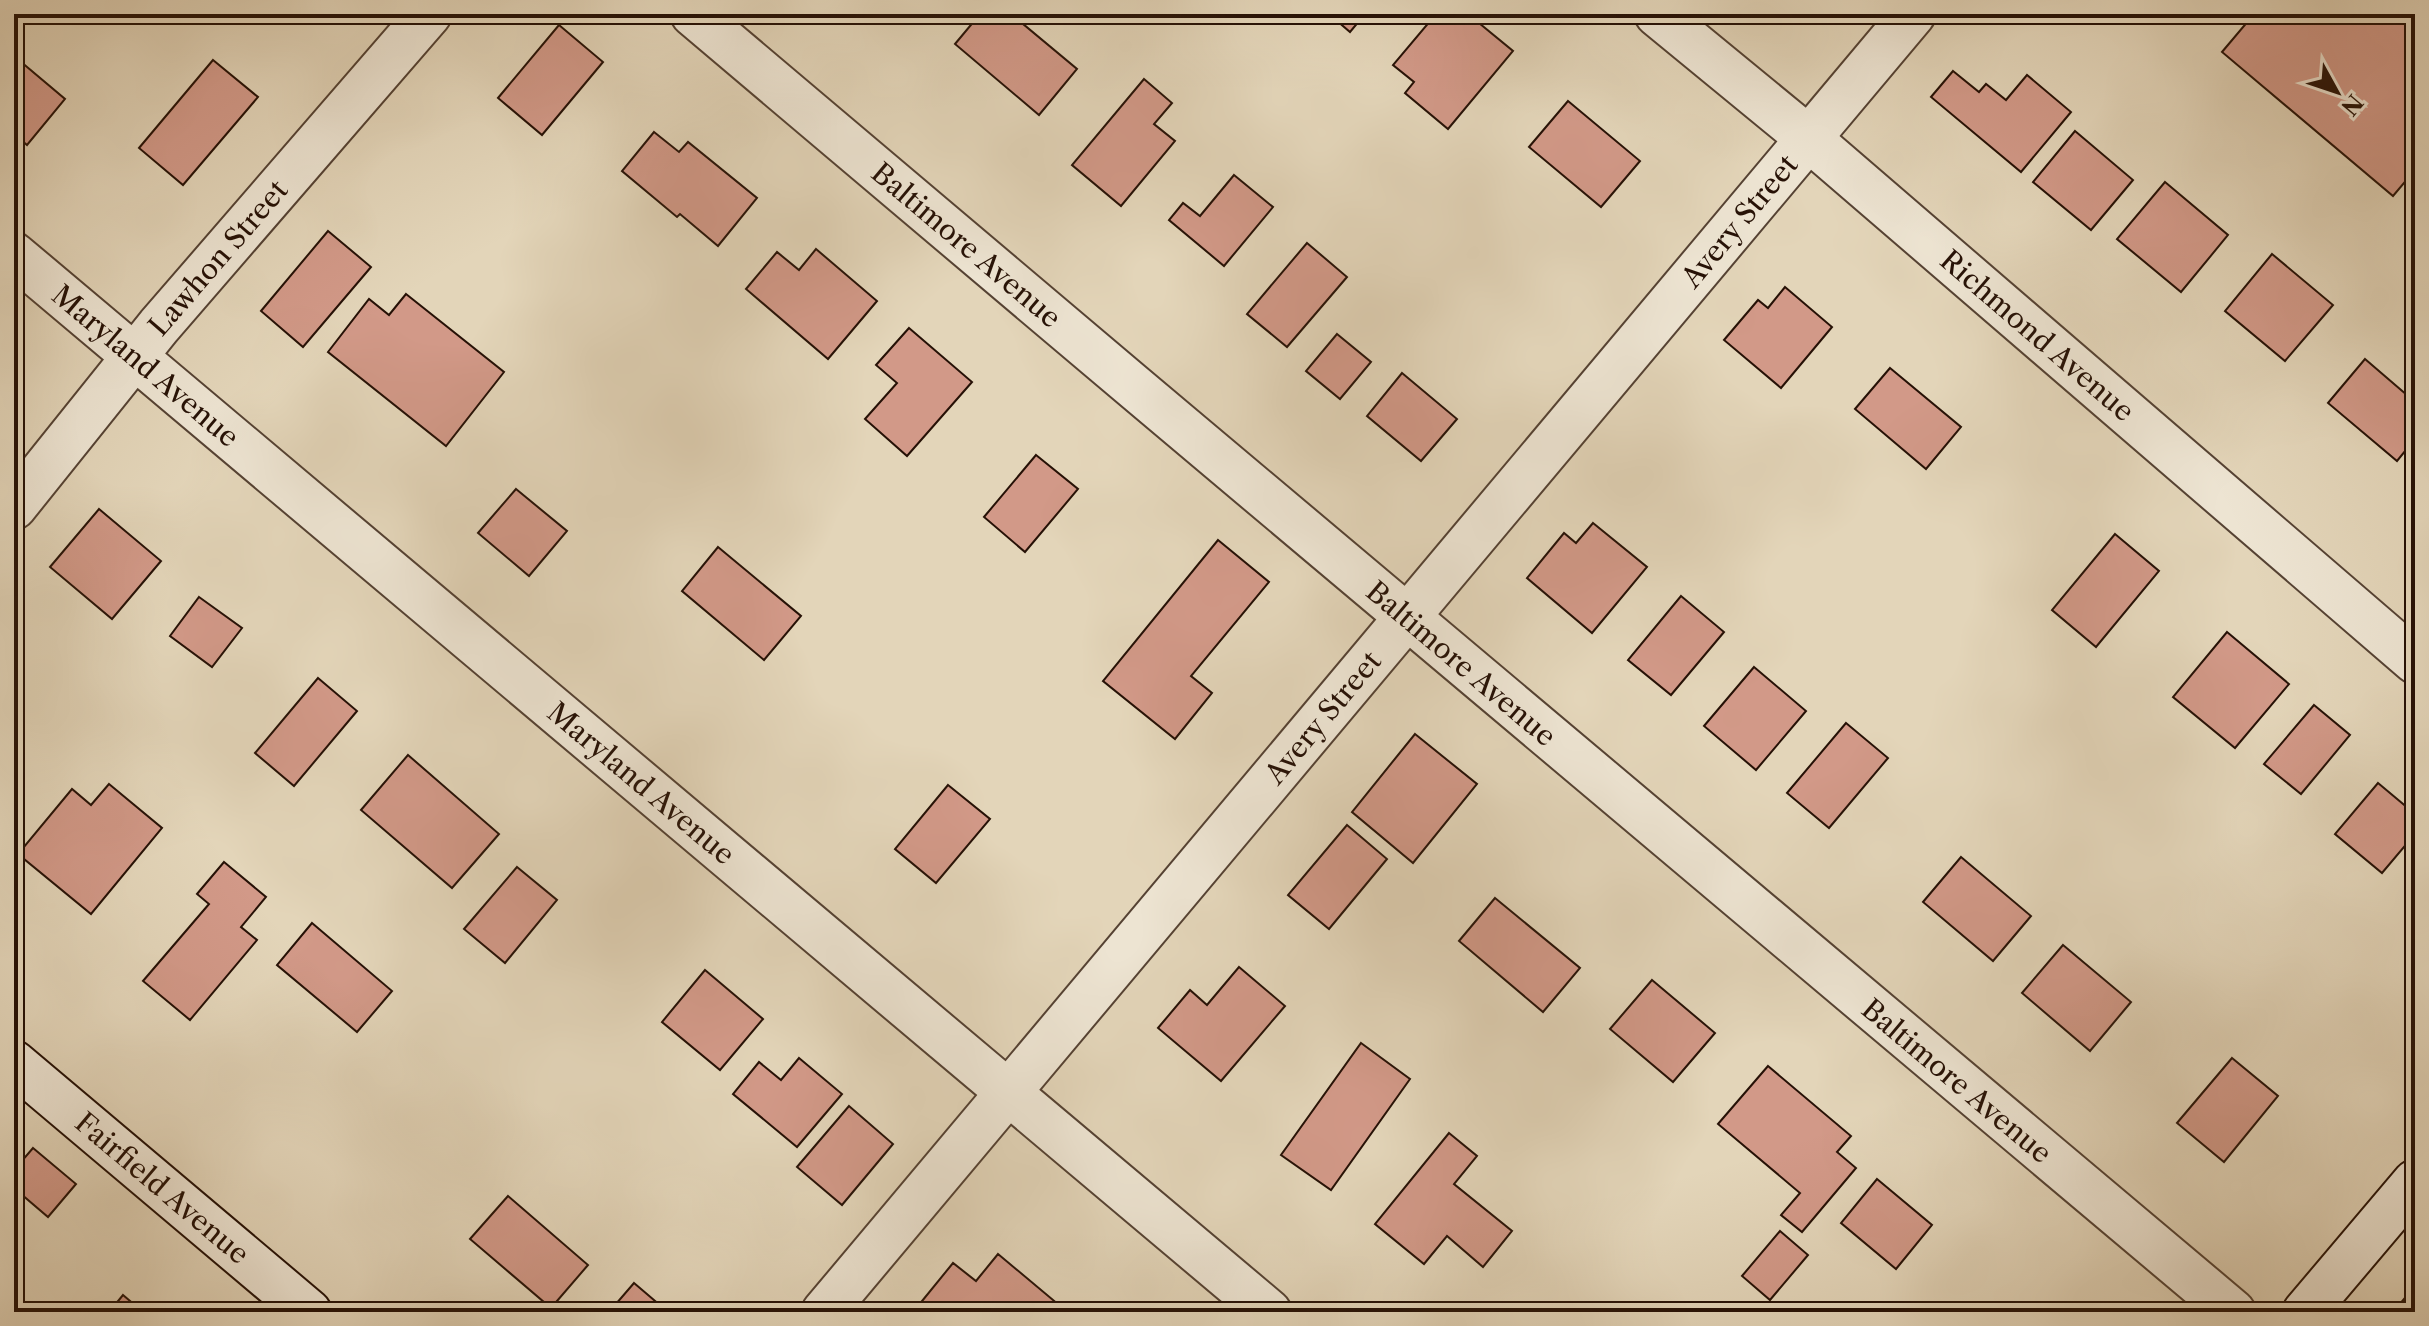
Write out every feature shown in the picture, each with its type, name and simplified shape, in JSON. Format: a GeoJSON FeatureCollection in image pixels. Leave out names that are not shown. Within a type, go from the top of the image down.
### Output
{"type":"FeatureCollection","features":[{"type":"Feature","properties":{"kind":"street","name":"Lawhon Street"},"geometry":{"type":"LineString","coordinates":[[14,507],[159,326],[429,14]]}},
{"type":"Feature","properties":{"kind":"street","name":"Baltimore Avenue"},"geometry":{"type":"LineString","coordinates":[[693,14],[1884,1021],[2233,1312]]}},
{"type":"Feature","properties":{"kind":"street","name":"Richmond Avenue"},"geometry":{"type":"LineString","coordinates":[[1657,14],[1808,138],[2415,661]]}},
{"type":"Feature","properties":{"kind":"street","name":"Avery Street"},"geometry":{"type":"LineString","coordinates":[[824,1312],[1913,14]]}},
{"type":"Feature","properties":{"kind":"street","name":"Maryland Avenue"},"geometry":{"type":"LineString","coordinates":[[14,255],[1269,1312]]}},
{"type":"Feature","properties":{"kind":"street","name":"Fairfield Avenue"},"geometry":{"type":"LineString","coordinates":[[14,1063],[309,1312]]}},
{"type":"Feature","properties":{"kind":"street"},"geometry":{"type":"LineString","coordinates":[[2305,1312],[2415,1182]]}},
{"type":"Feature","properties":{"kind":"building"},"geometry":{"type":"Polygon","coordinates":[[[980,14],[1011,14],[1077,69],[1039,115],[955,44],[980,14]]]}},
{"type":"Feature","properties":{"kind":"building"},"geometry":{"type":"Polygon","coordinates":[[[1329,14],[1365,14],[1350,32],[1329,14]]]}},
{"type":"Feature","properties":{"kind":"building"},"geometry":{"type":"Polygon","coordinates":[[[1436,14],[1468,14],[1513,51],[1448,129],[1405,93],[1414,82],[1393,65],[1436,14]]]}},
{"type":"Feature","properties":{"kind":"building"},"geometry":{"type":"Polygon","coordinates":[[[2254,14],[2415,14],[2415,170],[2393,196],[2222,52],[2254,14]]]}},
{"type":"Feature","properties":{"kind":"building"},"geometry":{"type":"Polygon","coordinates":[[[559,25],[603,62],[542,135],[498,98],[559,25]]]}},
{"type":"Feature","properties":{"kind":"building"},"geometry":{"type":"Polygon","coordinates":[[[14,56],[65,99],[27,145],[14,134],[14,56]]]}},
{"type":"Feature","properties":{"kind":"building"},"geometry":{"type":"Polygon","coordinates":[[[213,60],[258,97],[183,185],[139,148],[213,60]]]}},
{"type":"Feature","properties":{"kind":"building"},"geometry":{"type":"Polygon","coordinates":[[[1953,71],[1979,92],[1986,84],[2006,100],[2027,75],[2071,112],[2021,172],[1931,97],[1953,71]]]}},
{"type":"Feature","properties":{"kind":"building"},"geometry":{"type":"Polygon","coordinates":[[[1144,79],[1172,103],[1154,124],[1175,141],[1121,206],[1072,165],[1144,79]]]}},
{"type":"Feature","properties":{"kind":"building"},"geometry":{"type":"Polygon","coordinates":[[[1568,101],[1640,161],[1601,207],[1529,147],[1568,101]]]}},
{"type":"Feature","properties":{"kind":"building"},"geometry":{"type":"Polygon","coordinates":[[[2075,131],[2133,180],[2091,230],[2033,182],[2075,131]]]}},
{"type":"Feature","properties":{"kind":"building"},"geometry":{"type":"Polygon","coordinates":[[[654,132],[679,152],[688,142],[757,198],[718,246],[622,171],[654,132]]]}},
{"type":"Feature","properties":{"kind":"building"},"geometry":{"type":"Polygon","coordinates":[[[1234,175],[1273,207],[1224,266],[1169,220],[1183,203],[1200,216],[1234,175]]]}},
{"type":"Feature","properties":{"kind":"building"},"geometry":{"type":"Polygon","coordinates":[[[2165,182],[2228,235],[2181,292],[2117,239],[2165,182]]]}},
{"type":"Feature","properties":{"kind":"building"},"geometry":{"type":"Polygon","coordinates":[[[328,231],[371,267],[303,347],[261,311],[328,231]]]}},
{"type":"Feature","properties":{"kind":"building"},"geometry":{"type":"Polygon","coordinates":[[[1307,243],[1347,277],[1287,347],[1247,314],[1307,243]]]}},
{"type":"Feature","properties":{"kind":"building"},"geometry":{"type":"Polygon","coordinates":[[[816,249],[877,301],[828,359],[746,289],[777,252],[799,270],[816,249]]]}},
{"type":"Feature","properties":{"kind":"building"},"geometry":{"type":"Polygon","coordinates":[[[2272,254],[2333,305],[2285,361],[2225,311],[2272,254]]]}},
{"type":"Feature","properties":{"kind":"building"},"geometry":{"type":"Polygon","coordinates":[[[1785,287],[1832,327],[1781,388],[1724,340],[1758,300],[1768,308],[1785,287]]]}},
{"type":"Feature","properties":{"kind":"building"},"geometry":{"type":"Polygon","coordinates":[[[406,294],[504,372],[446,446],[328,352],[369,299],[389,315],[406,294]]]}},
{"type":"Feature","properties":{"kind":"building"},"geometry":{"type":"Polygon","coordinates":[[[909,328],[972,382],[907,456],[865,419],[897,383],[876,365],[909,328]]]}},
{"type":"Feature","properties":{"kind":"building"},"geometry":{"type":"Polygon","coordinates":[[[1337,334],[1371,362],[1340,399],[1306,371],[1337,334]]]}},
{"type":"Feature","properties":{"kind":"building"},"geometry":{"type":"Polygon","coordinates":[[[2365,359],[2415,402],[2415,439],[2397,461],[2328,403],[2365,359]]]}},
{"type":"Feature","properties":{"kind":"building"},"geometry":{"type":"Polygon","coordinates":[[[1890,368],[1961,427],[1926,469],[1855,409],[1890,368]]]}},
{"type":"Feature","properties":{"kind":"building"},"geometry":{"type":"Polygon","coordinates":[[[1402,373],[1457,419],[1421,461],[1367,416],[1402,373]]]}},
{"type":"Feature","properties":{"kind":"building"},"geometry":{"type":"Polygon","coordinates":[[[1036,455],[1078,489],[1025,552],[984,517],[1036,455]]]}},
{"type":"Feature","properties":{"kind":"building"},"geometry":{"type":"Polygon","coordinates":[[[516,489],[567,531],[529,576],[478,533],[516,489]]]}},
{"type":"Feature","properties":{"kind":"building"},"geometry":{"type":"Polygon","coordinates":[[[99,509],[161,561],[112,619],[50,567],[99,509]]]}},
{"type":"Feature","properties":{"kind":"building"},"geometry":{"type":"Polygon","coordinates":[[[1593,523],[1647,567],[1592,633],[1527,578],[1564,533],[1576,543],[1593,523]]]}},
{"type":"Feature","properties":{"kind":"building"},"geometry":{"type":"Polygon","coordinates":[[[2115,534],[2159,571],[2096,647],[2052,610],[2115,534]]]}},
{"type":"Feature","properties":{"kind":"building"},"geometry":{"type":"Polygon","coordinates":[[[1218,540],[1269,582],[1191,676],[1212,693],[1175,739],[1103,681],[1218,540]]]}},
{"type":"Feature","properties":{"kind":"building"},"geometry":{"type":"Polygon","coordinates":[[[718,547],[801,616],[764,660],[682,591],[718,547]]]}},
{"type":"Feature","properties":{"kind":"building"},"geometry":{"type":"Polygon","coordinates":[[[1681,596],[1724,632],[1671,695],[1628,660],[1681,596]]]}},
{"type":"Feature","properties":{"kind":"building"},"geometry":{"type":"Polygon","coordinates":[[[199,597],[242,628],[212,667],[170,636],[199,597]]]}},
{"type":"Feature","properties":{"kind":"building"},"geometry":{"type":"Polygon","coordinates":[[[2227,632],[2289,684],[2235,748],[2173,697],[2227,632]]]}},
{"type":"Feature","properties":{"kind":"building"},"geometry":{"type":"Polygon","coordinates":[[[1754,667],[1806,711],[1756,770],[1704,726],[1754,667]]]}},
{"type":"Feature","properties":{"kind":"building"},"geometry":{"type":"Polygon","coordinates":[[[318,678],[357,711],[294,786],[255,753],[318,678]]]}},
{"type":"Feature","properties":{"kind":"building"},"geometry":{"type":"Polygon","coordinates":[[[2314,705],[2350,735],[2301,794],[2264,764],[2314,705]]]}},
{"type":"Feature","properties":{"kind":"building"},"geometry":{"type":"Polygon","coordinates":[[[1846,723],[1888,758],[1829,828],[1787,793],[1846,723]]]}},
{"type":"Feature","properties":{"kind":"building"},"geometry":{"type":"Polygon","coordinates":[[[1415,734],[1477,784],[1413,863],[1352,812],[1415,734]]]}},
{"type":"Feature","properties":{"kind":"building"},"geometry":{"type":"Polygon","coordinates":[[[408,755],[499,834],[452,888],[361,810],[408,755]]]}},
{"type":"Feature","properties":{"kind":"building"},"geometry":{"type":"Polygon","coordinates":[[[2378,783],[2415,814],[2415,834],[2382,873],[2335,834],[2378,783]]]}},
{"type":"Feature","properties":{"kind":"building"},"geometry":{"type":"Polygon","coordinates":[[[109,784],[162,828],[91,914],[18,854],[72,789],[91,805],[109,784]]]}},
{"type":"Feature","properties":{"kind":"building"},"geometry":{"type":"Polygon","coordinates":[[[948,785],[990,819],[936,883],[895,849],[948,785]]]}},
{"type":"Feature","properties":{"kind":"building"},"geometry":{"type":"Polygon","coordinates":[[[1347,825],[1387,859],[1329,929],[1288,895],[1347,825]]]}},
{"type":"Feature","properties":{"kind":"building"},"geometry":{"type":"Polygon","coordinates":[[[1961,857],[2031,916],[1993,961],[1923,902],[1961,857]]]}},
{"type":"Feature","properties":{"kind":"building"},"geometry":{"type":"Polygon","coordinates":[[[224,862],[266,897],[241,927],[257,940],[190,1020],[143,981],[209,904],[197,894],[224,862]]]}},
{"type":"Feature","properties":{"kind":"building"},"geometry":{"type":"Polygon","coordinates":[[[517,867],[557,900],[505,963],[464,929],[517,867]]]}},
{"type":"Feature","properties":{"kind":"building"},"geometry":{"type":"Polygon","coordinates":[[[1495,898],[1580,968],[1543,1012],[1459,941],[1495,898]]]}},
{"type":"Feature","properties":{"kind":"building"},"geometry":{"type":"Polygon","coordinates":[[[312,923],[392,991],[357,1032],[277,965],[312,923]]]}},
{"type":"Feature","properties":{"kind":"building"},"geometry":{"type":"Polygon","coordinates":[[[2063,945],[2131,1002],[2090,1051],[2022,993],[2063,945]]]}},
{"type":"Feature","properties":{"kind":"building"},"geometry":{"type":"Polygon","coordinates":[[[1239,967],[1285,1006],[1221,1081],[1158,1028],[1190,990],[1207,1005],[1239,967]]]}},
{"type":"Feature","properties":{"kind":"building"},"geometry":{"type":"Polygon","coordinates":[[[705,970],[763,1019],[720,1070],[662,1022],[705,970]]]}},
{"type":"Feature","properties":{"kind":"building"},"geometry":{"type":"Polygon","coordinates":[[[1652,980],[1715,1033],[1673,1082],[1610,1029],[1652,980]]]}},
{"type":"Feature","properties":{"kind":"building"},"geometry":{"type":"Polygon","coordinates":[[[1361,1043],[1410,1079],[1331,1190],[1281,1155],[1361,1043]]]}},
{"type":"Feature","properties":{"kind":"building"},"geometry":{"type":"Polygon","coordinates":[[[799,1058],[842,1094],[797,1147],[733,1094],[759,1062],[781,1080],[799,1058]]]}},
{"type":"Feature","properties":{"kind":"building"},"geometry":{"type":"Polygon","coordinates":[[[2232,1058],[2278,1096],[2224,1162],[2177,1123],[2232,1058]]]}},
{"type":"Feature","properties":{"kind":"building"},"geometry":{"type":"Polygon","coordinates":[[[1768,1066],[1851,1136],[1837,1152],[1856,1168],[1802,1232],[1781,1215],[1800,1193],[1718,1124],[1768,1066]]]}},
{"type":"Feature","properties":{"kind":"building"},"geometry":{"type":"Polygon","coordinates":[[[849,1106],[893,1144],[842,1205],[797,1167],[849,1106]]]}},
{"type":"Feature","properties":{"kind":"building"},"geometry":{"type":"Polygon","coordinates":[[[1449,1133],[1477,1156],[1454,1184],[1512,1231],[1483,1267],[1447,1236],[1424,1264],[1375,1224],[1449,1133]]]}},
{"type":"Feature","properties":{"kind":"building"},"geometry":{"type":"Polygon","coordinates":[[[33,1148],[76,1184],[48,1217],[14,1188],[14,1170],[33,1148]]]}},
{"type":"Feature","properties":{"kind":"building"},"geometry":{"type":"Polygon","coordinates":[[[1877,1179],[1932,1225],[1896,1269],[1841,1223],[1877,1179]]]}},
{"type":"Feature","properties":{"kind":"building"},"geometry":{"type":"Polygon","coordinates":[[[508,1196],[588,1265],[551,1308],[470,1239],[508,1196]]]}},
{"type":"Feature","properties":{"kind":"building"},"geometry":{"type":"Polygon","coordinates":[[[1780,1231],[1808,1255],[1770,1300],[1742,1276],[1780,1231]]]}},
{"type":"Feature","properties":{"kind":"building"},"geometry":{"type":"Polygon","coordinates":[[[998,1254],[1065,1310],[970,1312],[961,1305],[955,1312],[925,1312],[918,1306],[953,1263],[976,1281],[998,1254]]]}},
{"type":"Feature","properties":{"kind":"building"},"geometry":{"type":"Polygon","coordinates":[[[634,1283],[668,1312],[609,1312],[634,1283]]]}},
{"type":"Feature","properties":{"kind":"building"},"geometry":{"type":"Polygon","coordinates":[[[2415,1286],[2415,1312],[2393,1312],[2415,1286]]]}},
{"type":"Feature","properties":{"kind":"building"},"geometry":{"type":"Polygon","coordinates":[[[123,1295],[143,1312],[109,1312],[123,1295]]]}}]}
